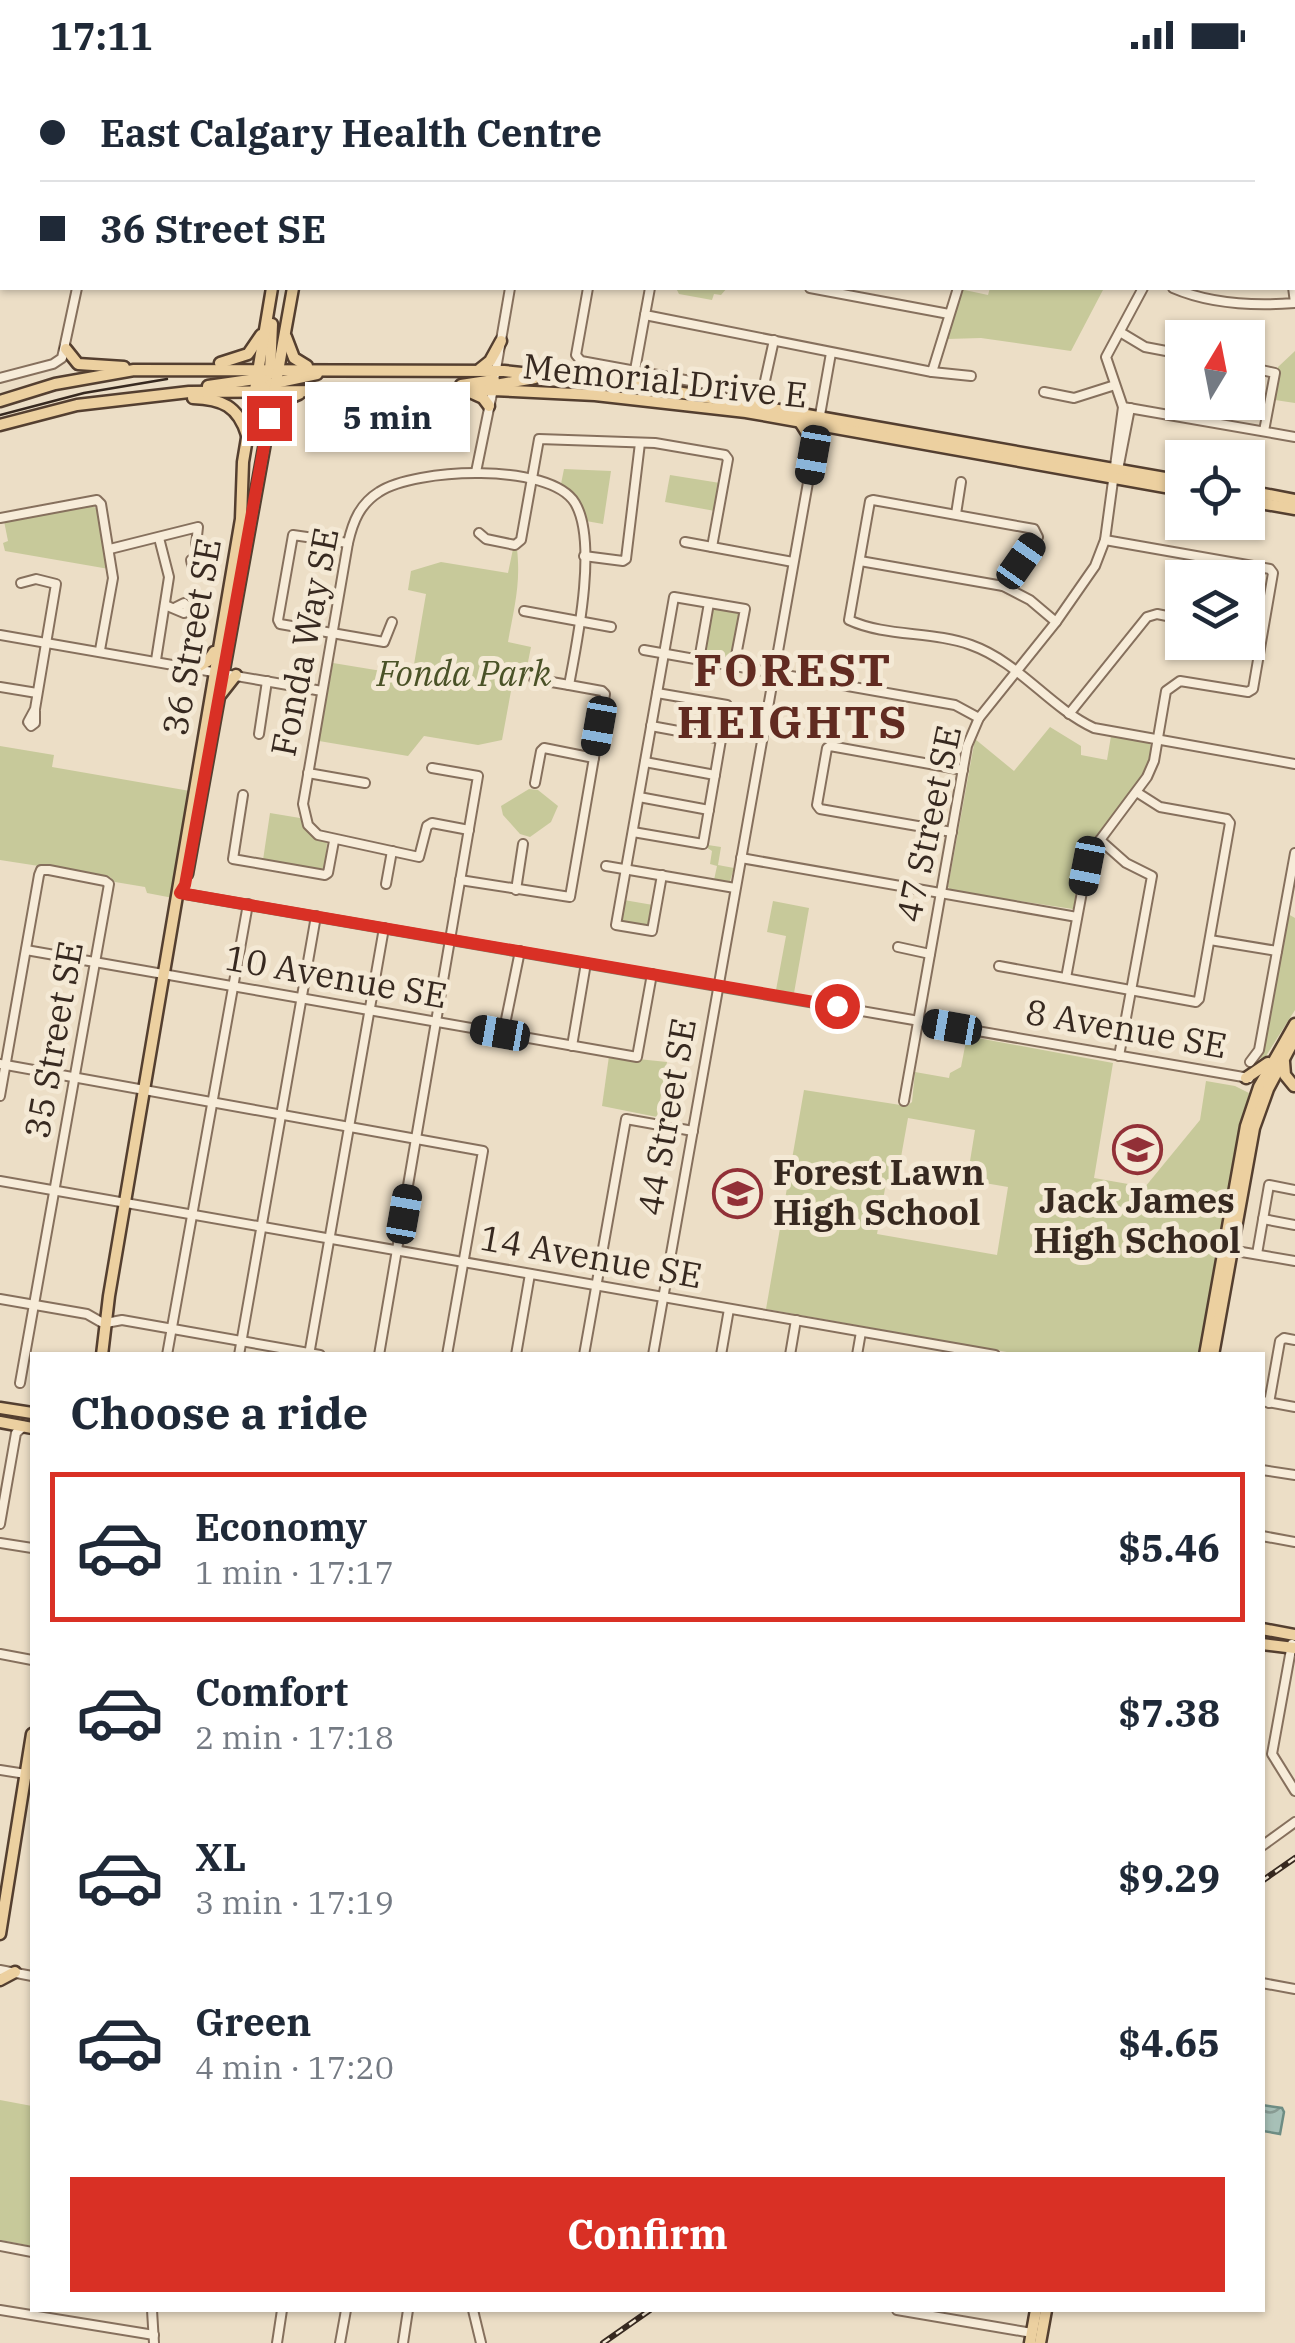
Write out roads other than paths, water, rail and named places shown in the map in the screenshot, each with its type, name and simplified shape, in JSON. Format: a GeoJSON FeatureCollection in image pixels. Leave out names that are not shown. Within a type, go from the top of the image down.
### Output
{"type":"FeatureCollection","features":[{"type":"Feature","properties":{"kind":"main road"},"geometry":{"type":"LineString","coordinates":[[0,400],[55,384],[134,370],[231,362],[248,354],[257,344],[272,290]]}},
{"type":"Feature","properties":{"kind":"main road"},"geometry":{"type":"LineString","coordinates":[[267,380],[285,331],[293,290]]}},
{"type":"Feature","properties":{"kind":"main road"},"geometry":{"type":"LineString","coordinates":[[262,450],[272,316],[268,310]]}},
{"type":"Feature","properties":{"kind":"main road"},"geometry":{"type":"LineString","coordinates":[[285,331],[294,358],[316,369]]}},
{"type":"Feature","properties":{"kind":"main road"},"geometry":{"type":"LineString","coordinates":[[479,369],[490,361],[501,340]]}},
{"type":"Feature","properties":{"kind":"main road"},"geometry":{"type":"LineString","coordinates":[[66,349],[78,364],[134,370]]}},
{"type":"Feature","properties":{"kind":"main road"},"geometry":{"type":"LineString","coordinates":[[192,368],[267,380]]}},
{"type":"Feature","properties":{"kind":"main road","name":"Memorial Drive E"},"geometry":{"type":"LineString","coordinates":[[267,380],[316,369],[479,369],[494,380],[800,422],[819,421]]}},
{"type":"Feature","properties":{"kind":"main road"},"geometry":{"type":"LineString","coordinates":[[0,425],[76,405],[342,370]]}},
{"type":"Feature","properties":{"kind":"main road"},"geometry":{"type":"LineString","coordinates":[[415,390],[556,376]]}},
{"type":"Feature","properties":{"kind":"main road","name":"Memorial Drive E"},"geometry":{"type":"LineString","coordinates":[[267,380],[305,392],[466,390],[494,380],[556,376],[643,386],[819,421],[1165,479]]}},
{"type":"Feature","properties":{"kind":"main road","name":"36 Street SE"},"geometry":{"type":"LineString","coordinates":[[99,1352],[180,893],[189,812],[269,418],[267,380]]}},
{"type":"Feature","properties":{"kind":"main road","name":"36 Street SE"},"geometry":{"type":"LineString","coordinates":[[180,893],[185,885],[218,699],[219,642],[240,519],[248,436],[267,380]]}},
{"type":"Feature","properties":{"kind":"main road"},"geometry":{"type":"LineString","coordinates":[[466,390],[490,406]]}},
{"type":"Feature","properties":{"kind":"main road"},"geometry":{"type":"LineString","coordinates":[[269,418],[280,402],[305,392]]}},
{"type":"Feature","properties":{"kind":"main road"},"geometry":{"type":"LineString","coordinates":[[153,394],[202,398],[229,405],[240,416],[248,436]]}},
{"type":"Feature","properties":{"kind":"main road"},"geometry":{"type":"LineString","coordinates":[[800,422],[814,444]]}},
{"type":"Feature","properties":{"kind":"main road","name":"Memorial Drive E"},"geometry":{"type":"LineString","coordinates":[[1116,473],[1165,486]]}},
{"type":"Feature","properties":{"kind":"main road"},"geometry":{"type":"LineString","coordinates":[[1265,494],[1295,500]]}},
{"type":"Feature","properties":{"kind":"main road"},"geometry":{"type":"LineString","coordinates":[[1265,503],[1295,509]]}},
{"type":"Feature","properties":{"kind":"main road"},"geometry":{"type":"LineString","coordinates":[[196,668],[208,662],[219,642]]}},
{"type":"Feature","properties":{"kind":"main road"},"geometry":{"type":"LineString","coordinates":[[218,699],[236,674]]}},
{"type":"Feature","properties":{"kind":"main road"},"geometry":{"type":"LineString","coordinates":[[1206,1352],[1254,1128],[1273,1060],[1295,1024]]}},
{"type":"Feature","properties":{"kind":"main road"},"geometry":{"type":"LineString","coordinates":[[1213,1352],[1241,1148],[1255,1098],[1295,1038]]}},
{"type":"Feature","properties":{"kind":"main road"},"geometry":{"type":"LineString","coordinates":[[1285,1056],[1284,1075],[1295,1086]]}},
{"type":"Feature","properties":{"kind":"main road"},"geometry":{"type":"LineString","coordinates":[[1255,1098],[1244,1077],[1273,1060]]}},
{"type":"Feature","properties":{"kind":"main road"},"geometry":{"type":"LineString","coordinates":[[0,1408],[30,1414]]}},
{"type":"Feature","properties":{"kind":"main road"},"geometry":{"type":"LineString","coordinates":[[0,1422],[24,1429]]}},
{"type":"Feature","properties":{"kind":"main road"},"geometry":{"type":"LineString","coordinates":[[1265,1630],[1294,1635]]}},
{"type":"Feature","properties":{"kind":"main road"},"geometry":{"type":"LineString","coordinates":[[1265,1644],[1293,1648]]}},
{"type":"Feature","properties":{"kind":"main road"},"geometry":{"type":"LineString","coordinates":[[0,1934],[29,1775]]}},
{"type":"Feature","properties":{"kind":"main road"},"geometry":{"type":"LineString","coordinates":[[0,1980],[15,1972]]}},
{"type":"Feature","properties":{"kind":"main road"},"geometry":{"type":"LineString","coordinates":[[1031,2338],[1036,2312]]}},
{"type":"Feature","properties":{"kind":"main road"},"geometry":{"type":"LineString","coordinates":[[1040,2343],[1046,2312]]}},
{"type":"Feature","properties":{"kind":"street"},"geometry":{"type":"LineString","coordinates":[[0,378],[56,363],[66,349],[77,290]]}},
{"type":"Feature","properties":{"kind":"street"},"geometry":{"type":"LineString","coordinates":[[476,472],[510,290]]}},
{"type":"Feature","properties":{"kind":"street"},"geometry":{"type":"LineString","coordinates":[[588,290],[577,358],[756,392],[763,390],[774,340]]}},
{"type":"Feature","properties":{"kind":"street"},"geometry":{"type":"LineString","coordinates":[[635,370],[650,290]]}},
{"type":"Feature","properties":{"kind":"street"},"geometry":{"type":"LineString","coordinates":[[821,290],[950,314]]}},
{"type":"Feature","properties":{"kind":"street"},"geometry":{"type":"LineString","coordinates":[[932,372],[957,290]]}},
{"type":"Feature","properties":{"kind":"street"},"geometry":{"type":"LineString","coordinates":[[1142,290],[1106,357],[1127,408],[1295,436]]}},
{"type":"Feature","properties":{"kind":"street"},"geometry":{"type":"LineString","coordinates":[[1177,290],[1262,306],[1295,303]]}},
{"type":"Feature","properties":{"kind":"street"},"geometry":{"type":"LineString","coordinates":[[645,315],[932,372],[972,376]]}},
{"type":"Feature","properties":{"kind":"street"},"geometry":{"type":"LineString","coordinates":[[1120,332],[1145,347],[1165,351]]}},
{"type":"Feature","properties":{"kind":"street","name":"44 Street SE"},"geometry":{"type":"LineString","coordinates":[[654,1352],[831,353]]}},
{"type":"Feature","properties":{"kind":"street"},"geometry":{"type":"LineString","coordinates":[[1264,431],[1275,373],[1265,371]]}},
{"type":"Feature","properties":{"kind":"street"},"geometry":{"type":"LineString","coordinates":[[1044,392],[1074,398],[1115,385]]}},
{"type":"Feature","properties":{"kind":"street","name":"47 Street SE"},"geometry":{"type":"LineString","coordinates":[[904,1101],[967,746],[979,718],[1085,584],[1104,540],[1127,408]]}},
{"type":"Feature","properties":{"kind":"street"},"geometry":{"type":"LineString","coordinates":[[479,533],[486,539],[516,544],[522,540],[539,439],[640,442],[725,455],[728,459],[712,547]]}},
{"type":"Feature","properties":{"kind":"street"},"geometry":{"type":"LineString","coordinates":[[584,556],[626,559],[640,442]]}},
{"type":"Feature","properties":{"kind":"street","name":"Fonda Way SE"},"geometry":{"type":"LineString","coordinates":[[334,841],[318,835],[308,825],[303,804],[348,542],[359,512],[384,488],[476,472],[532,478],[556,485],[573,500],[582,524],[584,556],[580,622],[569,686]]}},
{"type":"Feature","properties":{"kind":"street"},"geometry":{"type":"LineString","coordinates":[[956,514],[962,482]]}},
{"type":"Feature","properties":{"kind":"street"},"geometry":{"type":"LineString","coordinates":[[0,518],[98,500],[102,504],[113,578],[100,650]]}},
{"type":"Feature","properties":{"kind":"street"},"geometry":{"type":"LineString","coordinates":[[1003,586],[1038,537],[1038,531],[870,501],[851,623],[968,644],[1000,658],[1070,714],[1094,728],[1295,764]]}},
{"type":"Feature","properties":{"kind":"street"},"geometry":{"type":"LineString","coordinates":[[110,549],[198,528],[198,557]]}},
{"type":"Feature","properties":{"kind":"street"},"geometry":{"type":"LineString","coordinates":[[348,542],[293,536],[280,624],[384,642],[392,622]]}},
{"type":"Feature","properties":{"kind":"street"},"geometry":{"type":"LineString","coordinates":[[156,660],[170,577],[159,538]]}},
{"type":"Feature","properties":{"kind":"street"},"geometry":{"type":"LineString","coordinates":[[1104,540],[1218,560]]}},
{"type":"Feature","properties":{"kind":"street"},"geometry":{"type":"LineString","coordinates":[[684,542],[793,562]]}},
{"type":"Feature","properties":{"kind":"street"},"geometry":{"type":"LineString","coordinates":[[194,569],[192,560],[198,557],[204,557],[206,566]]}},
{"type":"Feature","properties":{"kind":"street"},"geometry":{"type":"LineString","coordinates":[[860,561],[1003,586],[1030,600],[1056,622]]}},
{"type":"Feature","properties":{"kind":"street"},"geometry":{"type":"LineString","coordinates":[[1265,568],[1273,572],[1265,616]]}},
{"type":"Feature","properties":{"kind":"street"},"geometry":{"type":"LineString","coordinates":[[21,583],[36,580],[56,584],[35,709]]}},
{"type":"Feature","properties":{"kind":"street"},"geometry":{"type":"LineString","coordinates":[[662,875],[652,931],[616,925],[674,597],[744,610],[734,666]]}},
{"type":"Feature","properties":{"kind":"street"},"geometry":{"type":"LineString","coordinates":[[699,660],[709,603]]}},
{"type":"Feature","properties":{"kind":"street"},"geometry":{"type":"LineString","coordinates":[[165,605],[176,607]]}},
{"type":"Feature","properties":{"kind":"street"},"geometry":{"type":"LineString","coordinates":[[524,611],[611,627]]}},
{"type":"Feature","properties":{"kind":"street"},"geometry":{"type":"LineString","coordinates":[[1070,714],[1146,616],[1165,615]]}},
{"type":"Feature","properties":{"kind":"street"},"geometry":{"type":"LineString","coordinates":[[0,635],[322,690]]}},
{"type":"Feature","properties":{"kind":"street"},"geometry":{"type":"LineString","coordinates":[[644,650],[955,705],[979,718]]}},
{"type":"Feature","properties":{"kind":"street"},"geometry":{"type":"LineString","coordinates":[[1066,978],[1087,866],[1100,840],[1138,793],[1154,761],[1166,691],[1180,681],[1248,692],[1252,689],[1257,660]]}},
{"type":"Feature","properties":{"kind":"street"},"geometry":{"type":"LineString","coordinates":[[460,880],[570,897],[605,694],[602,690],[534,679]]}},
{"type":"Feature","properties":{"kind":"street"},"geometry":{"type":"LineString","coordinates":[[259,734],[267,681]]}},
{"type":"Feature","properties":{"kind":"street"},"geometry":{"type":"LineString","coordinates":[[0,687],[37,693]]}},
{"type":"Feature","properties":{"kind":"street"},"geometry":{"type":"LineString","coordinates":[[632,832],[703,844],[722,739],[727,705],[657,693]]}},
{"type":"Feature","properties":{"kind":"street"},"geometry":{"type":"LineString","coordinates":[[651,726],[722,739]]}},
{"type":"Feature","properties":{"kind":"street"},"geometry":{"type":"LineString","coordinates":[[536,783],[544,748],[594,758]]}},
{"type":"Feature","properties":{"kind":"street"},"geometry":{"type":"LineString","coordinates":[[952,832],[820,809],[827,748],[962,770]]}},
{"type":"Feature","properties":{"kind":"street"},"geometry":{"type":"LineString","coordinates":[[645,762],[715,774]]}},
{"type":"Feature","properties":{"kind":"street"},"geometry":{"type":"LineString","coordinates":[[380,1352],[478,776],[432,768]]}},
{"type":"Feature","properties":{"kind":"street"},"geometry":{"type":"LineString","coordinates":[[308,773],[365,783]]}},
{"type":"Feature","properties":{"kind":"street"},"geometry":{"type":"LineString","coordinates":[[999,966],[1196,1002],[1200,999],[1230,823],[1227,819],[1160,807],[1138,793]]}},
{"type":"Feature","properties":{"kind":"street"},"geometry":{"type":"LineString","coordinates":[[243,795],[233,859],[324,875],[328,873],[334,841],[422,855],[427,826],[432,823],[469,830]]}},
{"type":"Feature","properties":{"kind":"street"},"geometry":{"type":"LineString","coordinates":[[639,798],[709,810]]}},
{"type":"Feature","properties":{"kind":"street"},"geometry":{"type":"LineString","coordinates":[[1100,840],[1126,863],[1152,876],[1120,1056]]}},
{"type":"Feature","properties":{"kind":"street"},"geometry":{"type":"LineString","coordinates":[[516,890],[522,844]]}},
{"type":"Feature","properties":{"kind":"street"},"geometry":{"type":"LineString","coordinates":[[386,884],[392,851]]}},
{"type":"Feature","properties":{"kind":"street"},"geometry":{"type":"LineString","coordinates":[[1250,1062],[1259,1050],[1295,853]]}},
{"type":"Feature","properties":{"kind":"street"},"geometry":{"type":"LineString","coordinates":[[741,858],[1077,917]]}},
{"type":"Feature","properties":{"kind":"street"},"geometry":{"type":"LineString","coordinates":[[606,866],[736,888]]}},
{"type":"Feature","properties":{"kind":"street","name":"35 Street SE"},"geometry":{"type":"LineString","coordinates":[[20,1382],[109,884],[41,870],[26,950]]}},
{"type":"Feature","properties":{"kind":"street","name":"8 Avenue SE"},"geometry":{"type":"LineString","coordinates":[[180,893],[1295,1086]]}},
{"type":"Feature","properties":{"kind":"street"},"geometry":{"type":"LineString","coordinates":[[168,1352],[248,904]]}},
{"type":"Feature","properties":{"kind":"street"},"geometry":{"type":"LineString","coordinates":[[239,1352],[316,916]]}},
{"type":"Feature","properties":{"kind":"street"},"geometry":{"type":"LineString","coordinates":[[309,1352],[384,928]]}},
{"type":"Feature","properties":{"kind":"street"},"geometry":{"type":"LineString","coordinates":[[1210,940],[1278,952]]}},
{"type":"Feature","properties":{"kind":"street"},"geometry":{"type":"LineString","coordinates":[[898,947],[930,954]]}},
{"type":"Feature","properties":{"kind":"street"},"geometry":{"type":"LineString","coordinates":[[0,1096],[26,950]]}},
{"type":"Feature","properties":{"kind":"street","name":"10 Avenue SE"},"geometry":{"type":"LineString","coordinates":[[26,950],[637,1057],[652,974]]}},
{"type":"Feature","properties":{"kind":"street"},"geometry":{"type":"LineString","coordinates":[[503,1034],[520,951]]}},
{"type":"Feature","properties":{"kind":"street"},"geometry":{"type":"LineString","coordinates":[[572,1046],[586,963]]}},
{"type":"Feature","properties":{"kind":"street"},"geometry":{"type":"LineString","coordinates":[[3,1064],[482,1151],[449,1352]]}},
{"type":"Feature","properties":{"kind":"street"},"geometry":{"type":"LineString","coordinates":[[585,1352],[626,1119],[693,1130]]}},
{"type":"Feature","properties":{"kind":"street","name":"14 Avenue SE"},"geometry":{"type":"LineString","coordinates":[[0,1181],[978,1352]]}},
{"type":"Feature","properties":{"kind":"street"},"geometry":{"type":"LineString","coordinates":[[1257,1254],[1269,1185],[1295,1190]]}},
{"type":"Feature","properties":{"kind":"street"},"geometry":{"type":"LineString","coordinates":[[1263,1219],[1295,1224]]}},
{"type":"Feature","properties":{"kind":"street"},"geometry":{"type":"LineString","coordinates":[[1227,1249],[1295,1261]]}},
{"type":"Feature","properties":{"kind":"street"},"geometry":{"type":"LineString","coordinates":[[517,1352],[530,1274]]}},
{"type":"Feature","properties":{"kind":"street"},"geometry":{"type":"LineString","coordinates":[[0,1299],[299,1352]]}},
{"type":"Feature","properties":{"kind":"street"},"geometry":{"type":"LineString","coordinates":[[722,1352],[729,1309]]}},
{"type":"Feature","properties":{"kind":"street"},"geometry":{"type":"LineString","coordinates":[[791,1352],[796,1320]]}},
{"type":"Feature","properties":{"kind":"street"},"geometry":{"type":"LineString","coordinates":[[858,1352],[861,1332]]}},
{"type":"Feature","properties":{"kind":"street"},"geometry":{"type":"LineString","coordinates":[[1295,1340],[1280,1341],[1266,1402],[1295,1407]]}},
{"type":"Feature","properties":{"kind":"street"},"geometry":{"type":"LineString","coordinates":[[926,1352],[927,1343]]}},
{"type":"Feature","properties":{"kind":"street"},"geometry":{"type":"LineString","coordinates":[[0,1524],[24,1429]]}},
{"type":"Feature","properties":{"kind":"street"},"geometry":{"type":"LineString","coordinates":[[1265,1470],[1295,1475]]}},
{"type":"Feature","properties":{"kind":"street"},"geometry":{"type":"LineString","coordinates":[[1265,1537],[1295,1542]]}},
{"type":"Feature","properties":{"kind":"street"},"geometry":{"type":"LineString","coordinates":[[0,1543],[30,1548]]}},
{"type":"Feature","properties":{"kind":"street"},"geometry":{"type":"LineString","coordinates":[[1294,1635],[1272,1754],[1295,1790]]}},
{"type":"Feature","properties":{"kind":"street"},"geometry":{"type":"LineString","coordinates":[[0,1654],[30,1660]]}},
{"type":"Feature","properties":{"kind":"street"},"geometry":{"type":"LineString","coordinates":[[0,1770],[29,1775]]}},
{"type":"Feature","properties":{"kind":"street"},"geometry":{"type":"LineString","coordinates":[[1265,1844],[1295,1822]]}},
{"type":"Feature","properties":{"kind":"street"},"geometry":{"type":"LineString","coordinates":[[0,1970],[30,1976]]}},
{"type":"Feature","properties":{"kind":"street"},"geometry":{"type":"LineString","coordinates":[[1265,1984],[1295,1989]]}},
{"type":"Feature","properties":{"kind":"street"},"geometry":{"type":"LineString","coordinates":[[0,2246],[30,2252]]}},
{"type":"Feature","properties":{"kind":"street"},"geometry":{"type":"LineString","coordinates":[[0,2310],[154,2339],[152,2312]]}},
{"type":"Feature","properties":{"kind":"street"},"geometry":{"type":"LineString","coordinates":[[277,2343],[282,2312]]}},
{"type":"Feature","properties":{"kind":"street"},"geometry":{"type":"LineString","coordinates":[[340,2343],[346,2312]]}},
{"type":"Feature","properties":{"kind":"street"},"geometry":{"type":"LineString","coordinates":[[403,2343],[408,2312]]}},
{"type":"Feature","properties":{"kind":"street"},"geometry":{"type":"LineString","coordinates":[[473,2312],[481,2343]]}},
{"type":"Feature","properties":{"kind":"street"},"geometry":{"type":"LineString","coordinates":[[907,2312],[1031,2338]]}},
{"type":"Feature","properties":{"kind":"street"},"geometry":{"type":"LineString","coordinates":[[101,2343],[104,2328]]}},
{"type":"Feature","properties":{"kind":"water"},"geometry":{"type":"Polygon","coordinates":[[[1265,2105],[1282,2108],[1280,2134],[1265,2131],[1265,2105]]]}},
{"type":"Feature","properties":{"kind":"tram line"},"geometry":{"type":"LineString","coordinates":[[0,415],[84,393],[167,379]]}},
{"type":"Feature","properties":{"kind":"railway"},"geometry":{"type":"LineString","coordinates":[[1265,1879],[1295,1858]]}},
{"type":"Feature","properties":{"kind":"railway"},"geometry":{"type":"LineString","coordinates":[[603,2343],[647,2312]]}},
{"type":"Feature","properties":{"kind":"place","name":"Jack James High School"},"geometry":{"type":"Point","coordinates":[1137,1149]}},
{"type":"Feature","properties":{"kind":"place","name":"Forest Lawn High School"},"geometry":{"type":"Point","coordinates":[738,1193]}},
{"type":"Feature","properties":{"kind":"district","name":"FOREST HEIGHTS"},"geometry":{"type":"Point","coordinates":[793,696]}},
{"type":"Feature","properties":{"kind":"park label","name":"Fonda Park"},"geometry":{"type":"Point","coordinates":[464,674]}}]}
